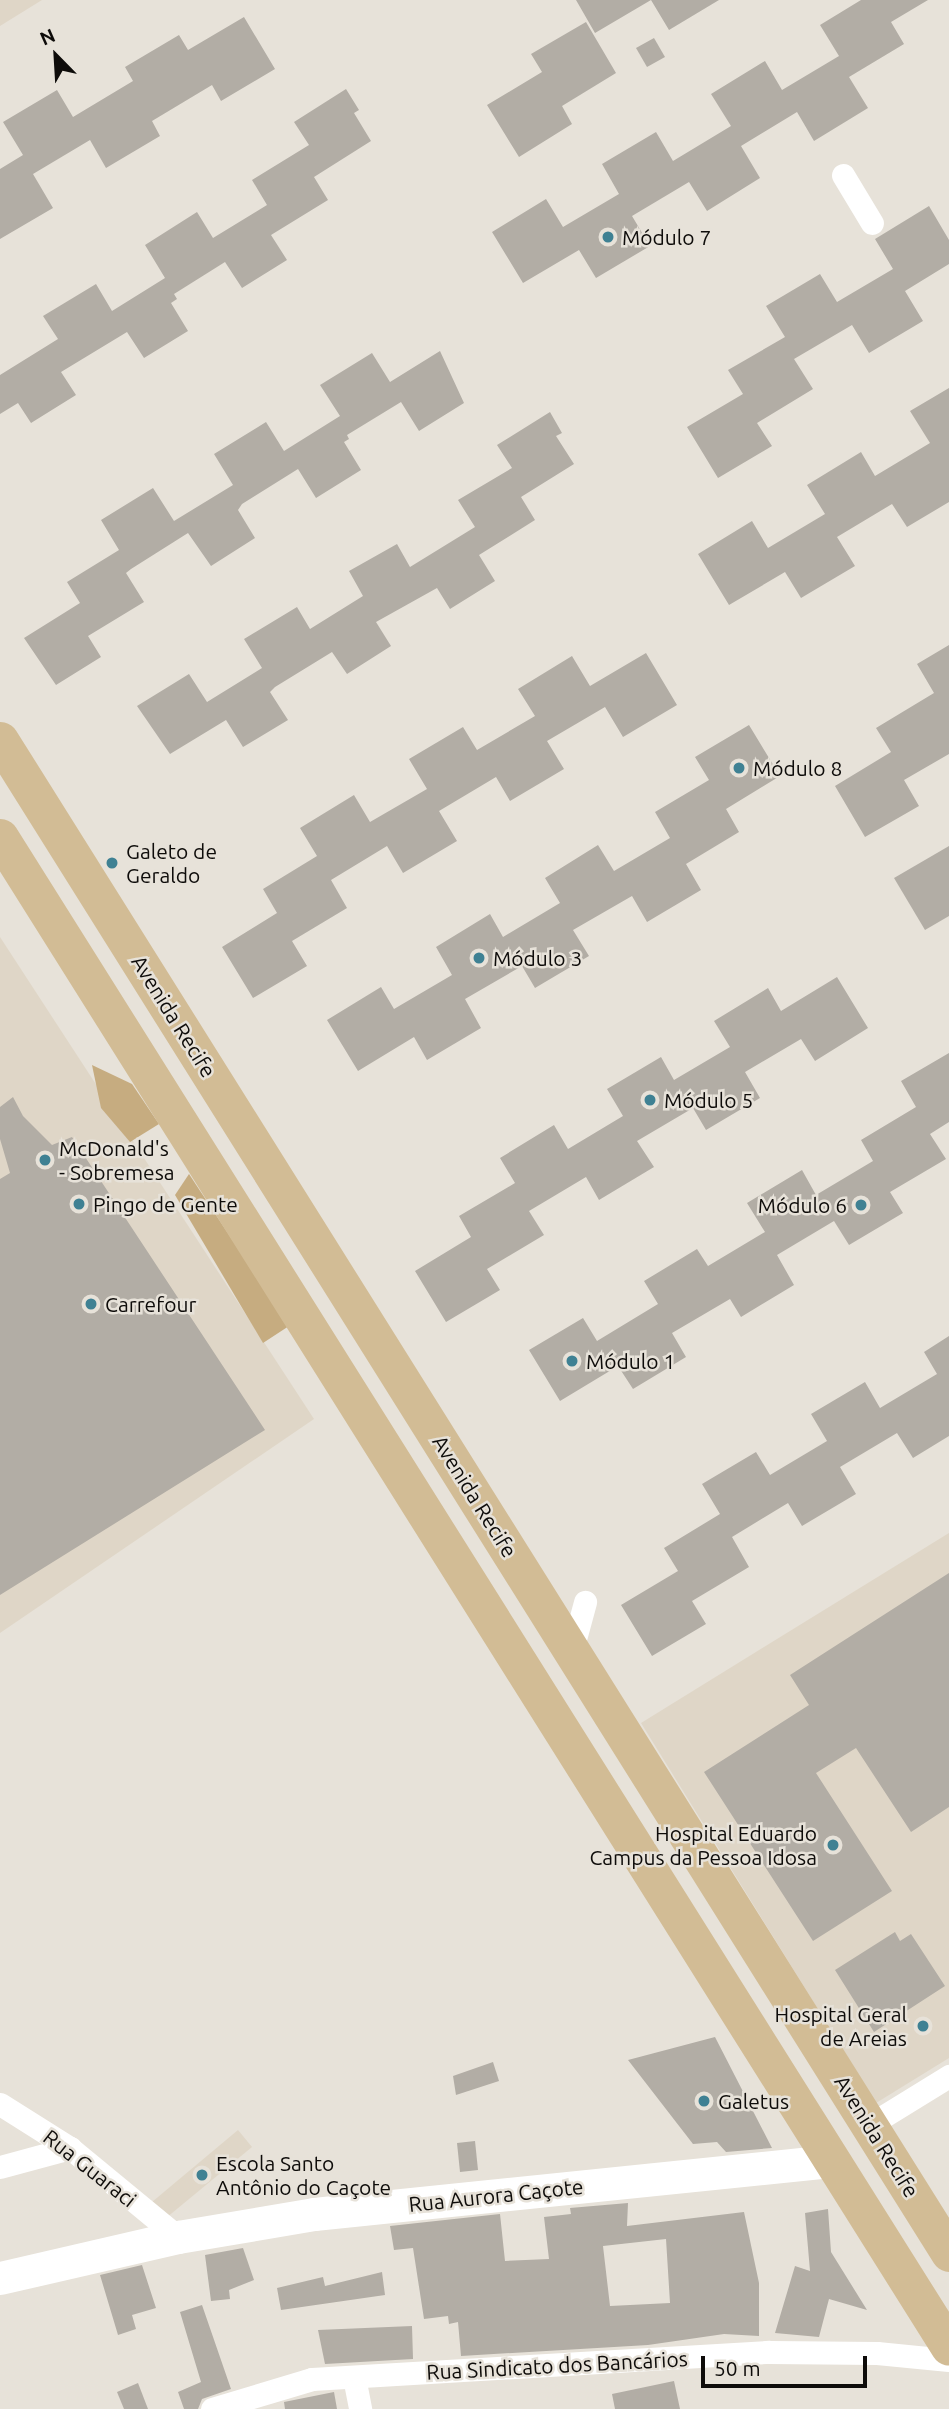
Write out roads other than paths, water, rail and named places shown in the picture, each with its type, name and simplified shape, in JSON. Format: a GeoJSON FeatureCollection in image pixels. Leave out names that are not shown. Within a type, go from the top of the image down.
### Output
{"type":"FeatureCollection","features":[{"type":"Feature","properties":{"kind":"main road","name":"Avenida Recife"},"geometry":{"type":"LineString","coordinates":[[0,740],[871,2124],[949,2253]]}},
{"type":"Feature","properties":{"kind":"main road"},"geometry":{"type":"LineString","coordinates":[[0,773],[77,888],[113,918]]}},
{"type":"Feature","properties":{"kind":"main road"},"geometry":{"type":"LineString","coordinates":[[0,837],[513,1647],[830,2161],[949,2347]]}},
{"type":"Feature","properties":{"kind":"main road","name":"Rua Aurora Caçote"},"geometry":{"type":"LineString","coordinates":[[0,2278],[178,2237],[328,2212],[830,2161]]}},
{"type":"Feature","properties":{"kind":"street"},"geometry":{"type":"LineString","coordinates":[[843,175],[873,223]]}},
{"type":"Feature","properties":{"kind":"street"},"geometry":{"type":"LineString","coordinates":[[572,1650],[585,1602]]}},
{"type":"Feature","properties":{"kind":"street"},"geometry":{"type":"LineString","coordinates":[[871,2124],[949,2076]]}},
{"type":"Feature","properties":{"kind":"street","name":"Rua Guaraci"},"geometry":{"type":"LineString","coordinates":[[0,2104],[70,2148],[178,2237]]}},
{"type":"Feature","properties":{"kind":"street"},"geometry":{"type":"LineString","coordinates":[[0,2167],[70,2148]]}},
{"type":"Feature","properties":{"kind":"street","name":"Rua Sindicato dos Bancários"},"geometry":{"type":"LineString","coordinates":[[212,2409],[312,2379],[769,2352],[877,2353],[949,2360]]}},
{"type":"Feature","properties":{"kind":"street"},"geometry":{"type":"LineString","coordinates":[[354,2377],[360,2409]]}},
{"type":"Feature","properties":{"kind":"place","name":"Módulo 7"},"geometry":{"type":"Point","coordinates":[608,237]}},
{"type":"Feature","properties":{"kind":"place","name":"Módulo 8"},"geometry":{"type":"Point","coordinates":[739,768]}},
{"type":"Feature","properties":{"kind":"place","name":"Galeto de Geraldo"},"geometry":{"type":"Point","coordinates":[112,863]}},
{"type":"Feature","properties":{"kind":"place","name":"Módulo 3"},"geometry":{"type":"Point","coordinates":[479,958]}},
{"type":"Feature","properties":{"kind":"place","name":"Módulo 5"},"geometry":{"type":"Point","coordinates":[650,1100]}},
{"type":"Feature","properties":{"kind":"place","name":"McDonald's - Sobremesa"},"geometry":{"type":"Point","coordinates":[45,1160]}},
{"type":"Feature","properties":{"kind":"place","name":"Pingo de Gente"},"geometry":{"type":"Point","coordinates":[79,1204]}},
{"type":"Feature","properties":{"kind":"place","name":"Módulo 6"},"geometry":{"type":"Point","coordinates":[861,1205]}},
{"type":"Feature","properties":{"kind":"place","name":"Carrefour"},"geometry":{"type":"Point","coordinates":[91,1304]}},
{"type":"Feature","properties":{"kind":"place","name":"Módulo 1"},"geometry":{"type":"Point","coordinates":[572,1361]}},
{"type":"Feature","properties":{"kind":"place","name":"Hospital Eduardo Campus da Pessoa Idosa"},"geometry":{"type":"Point","coordinates":[833,1845]}},
{"type":"Feature","properties":{"kind":"place","name":"Hospital Geral de Areias"},"geometry":{"type":"Point","coordinates":[923,2026]}},
{"type":"Feature","properties":{"kind":"place","name":"Galetus"},"geometry":{"type":"Point","coordinates":[704,2101]}},
{"type":"Feature","properties":{"kind":"place","name":"Escola Santo Antônio do Caçote"},"geometry":{"type":"Point","coordinates":[202,2175]}}]}
